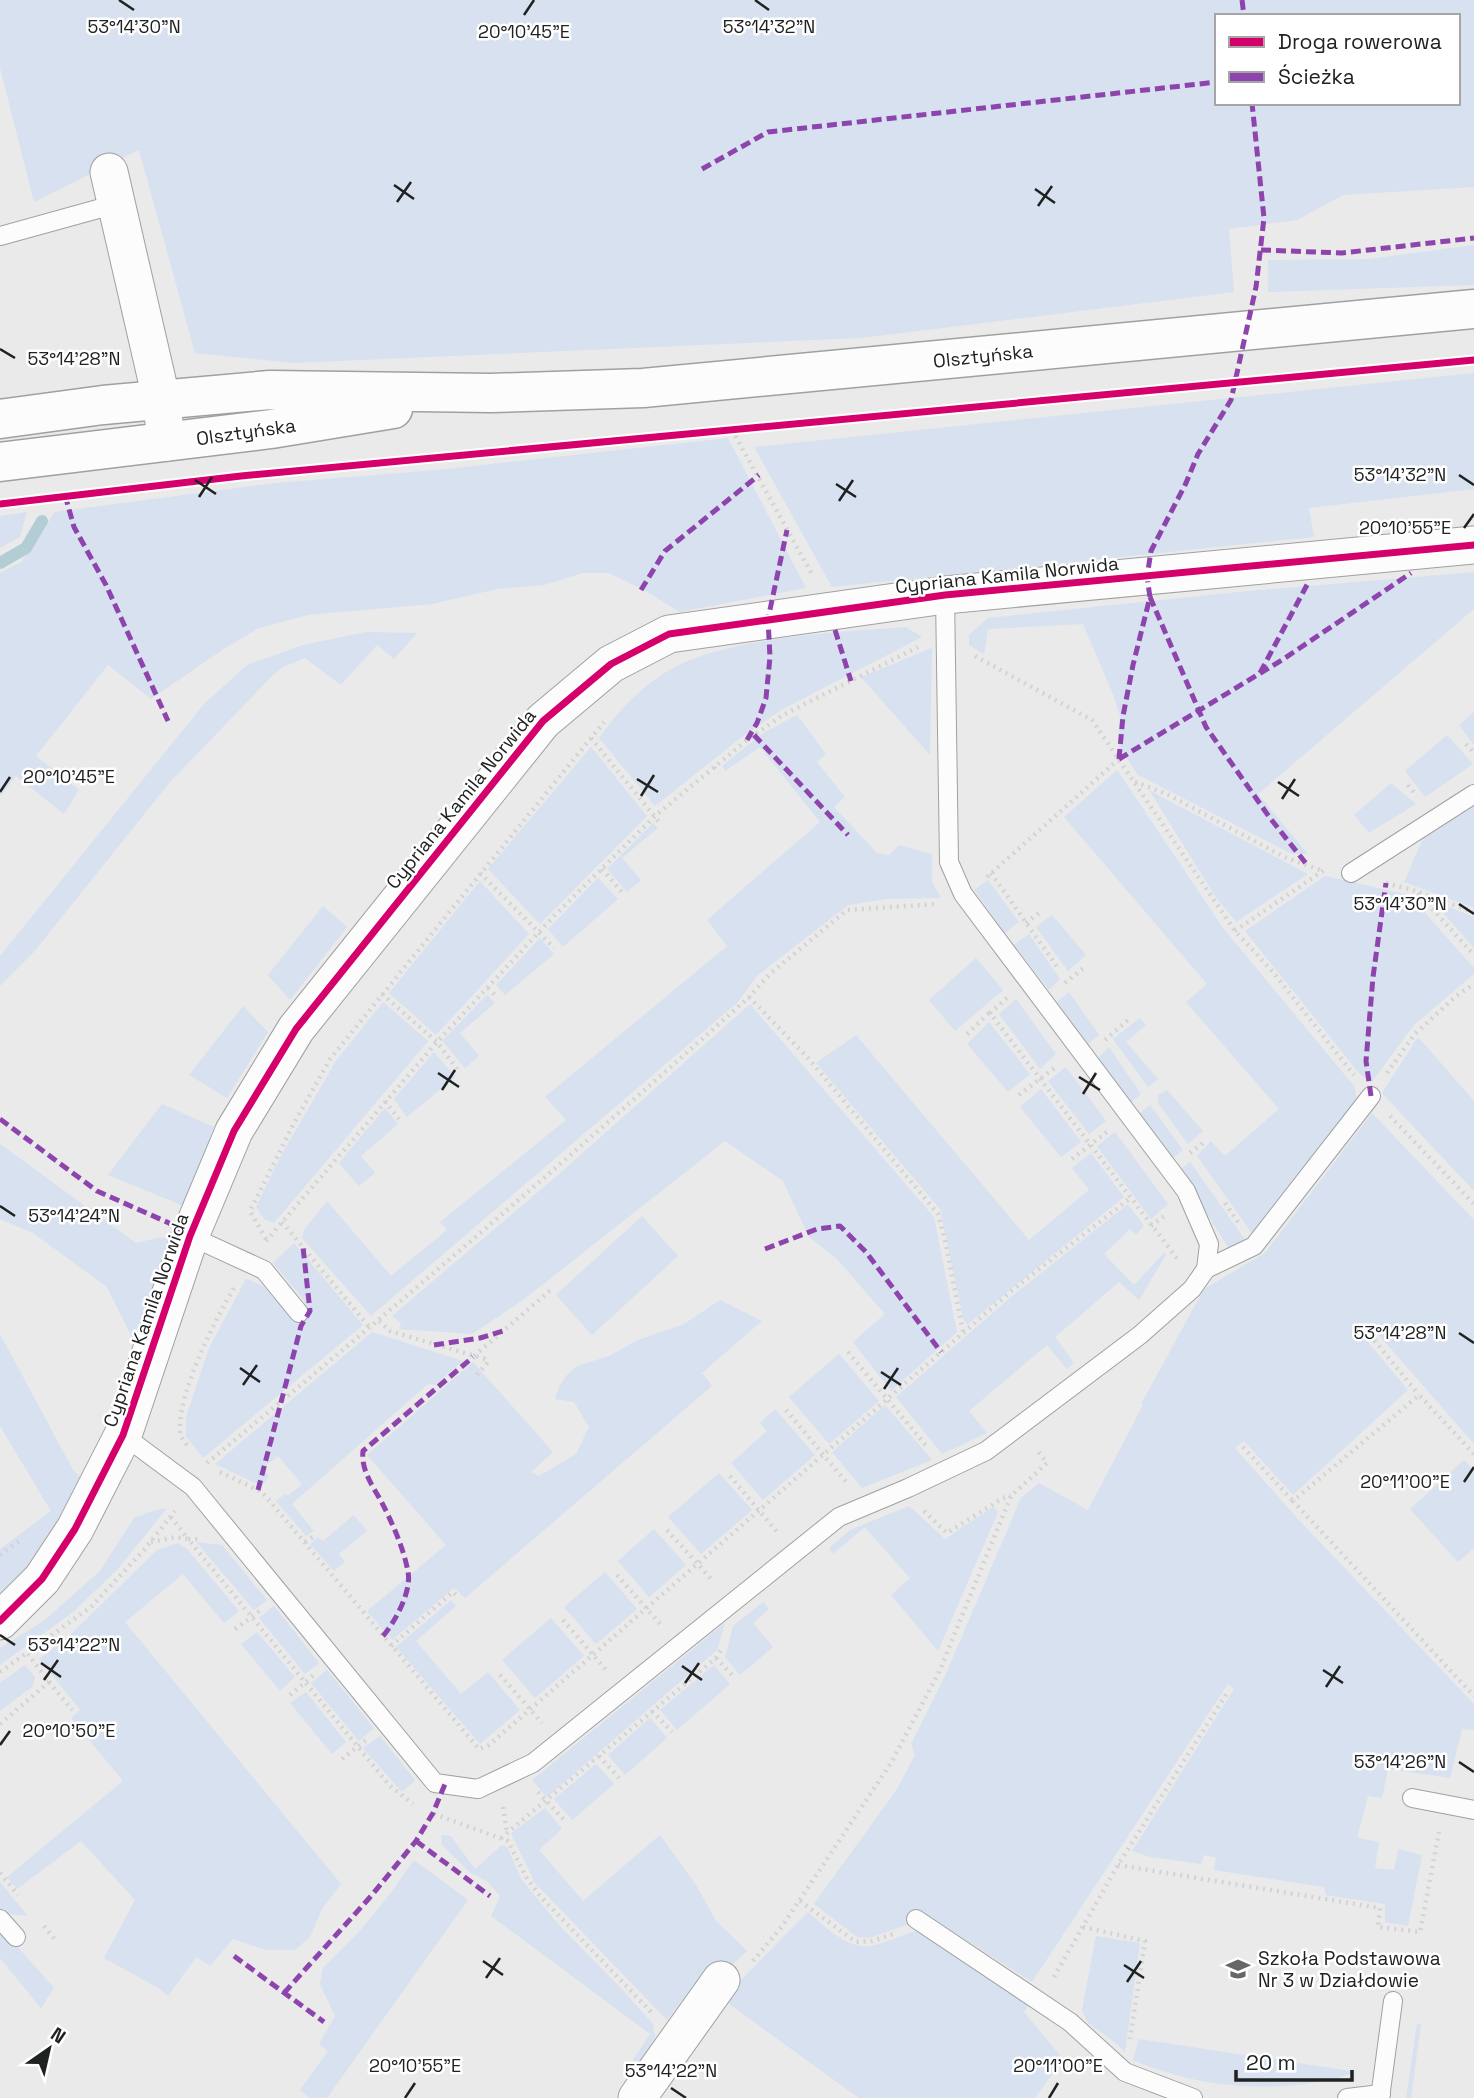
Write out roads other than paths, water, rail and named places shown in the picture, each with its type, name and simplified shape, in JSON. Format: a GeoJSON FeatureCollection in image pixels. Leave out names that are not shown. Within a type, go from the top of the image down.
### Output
{"type":"FeatureCollection","features":[{"type":"Feature","properties":{"kind":"main road","name":"Olsztyńska"},"geometry":{"type":"LineString","coordinates":[[0,419],[270,390],[491,393],[643,388],[1474,309]]}},
{"type":"Feature","properties":{"kind":"main road","name":"Olsztyńska"},"geometry":{"type":"LineString","coordinates":[[0,462],[271,429],[491,393]]}},
{"type":"Feature","properties":{"kind":"street"},"geometry":{"type":"LineString","coordinates":[[113,188],[161,400],[167,442]]}},
{"type":"Feature","properties":{"kind":"street","name":"Cypriana Kamila Norwida"},"geometry":{"type":"LineString","coordinates":[[0,1621],[42,1578],[75,1529],[123,1435],[190,1236],[234,1131],[296,1029],[543,720],[611,664],[670,634],[945,595],[1474,545]]}},
{"type":"Feature","properties":{"kind":"street"},"geometry":{"type":"LineString","coordinates":[[637,2098],[721,1980]]}},
{"type":"Feature","properties":{"kind":"lane"},"geometry":{"type":"LineString","coordinates":[[0,236],[113,188]]}},
{"type":"Feature","properties":{"kind":"lane"},"geometry":{"type":"LineString","coordinates":[[123,1435],[193,1487],[435,1783],[478,1789],[533,1763],[731,1601],[839,1517],[986,1451],[1140,1335],[1192,1289],[1206,1269],[1209,1244],[1186,1191],[963,894],[948,862],[945,595]]}},
{"type":"Feature","properties":{"kind":"lane"},"geometry":{"type":"LineString","coordinates":[[1351,873],[1474,794]]}},
{"type":"Feature","properties":{"kind":"lane"},"geometry":{"type":"LineString","coordinates":[[1206,1269],[1254,1246],[1371,1096]]}},
{"type":"Feature","properties":{"kind":"lane"},"geometry":{"type":"LineString","coordinates":[[190,1236],[264,1270],[299,1313]]}},
{"type":"Feature","properties":{"kind":"lane"},"geometry":{"type":"LineString","coordinates":[[1412,1798],[1474,1810]]}},
{"type":"Feature","properties":{"kind":"lane"},"geometry":{"type":"LineString","coordinates":[[0,1919],[16,1937]]}},
{"type":"Feature","properties":{"kind":"lane"},"geometry":{"type":"LineString","coordinates":[[916,1919],[1070,2022],[1125,2072],[1193,2098]]}},
{"type":"Feature","properties":{"kind":"lane"},"geometry":{"type":"LineString","coordinates":[[1347,2098],[1380,2096],[1393,2001]]}},
{"type":"Feature","properties":{"kind":"waterway"},"geometry":{"type":"LineString","coordinates":[[0,563],[26,548],[42,521]]}},
{"type":"Feature","properties":{"kind":"place","name":"Szkoła Podstawowa Nr 3 w Działdowie"},"geometry":{"type":"Point","coordinates":[1238,1969]}}]}
